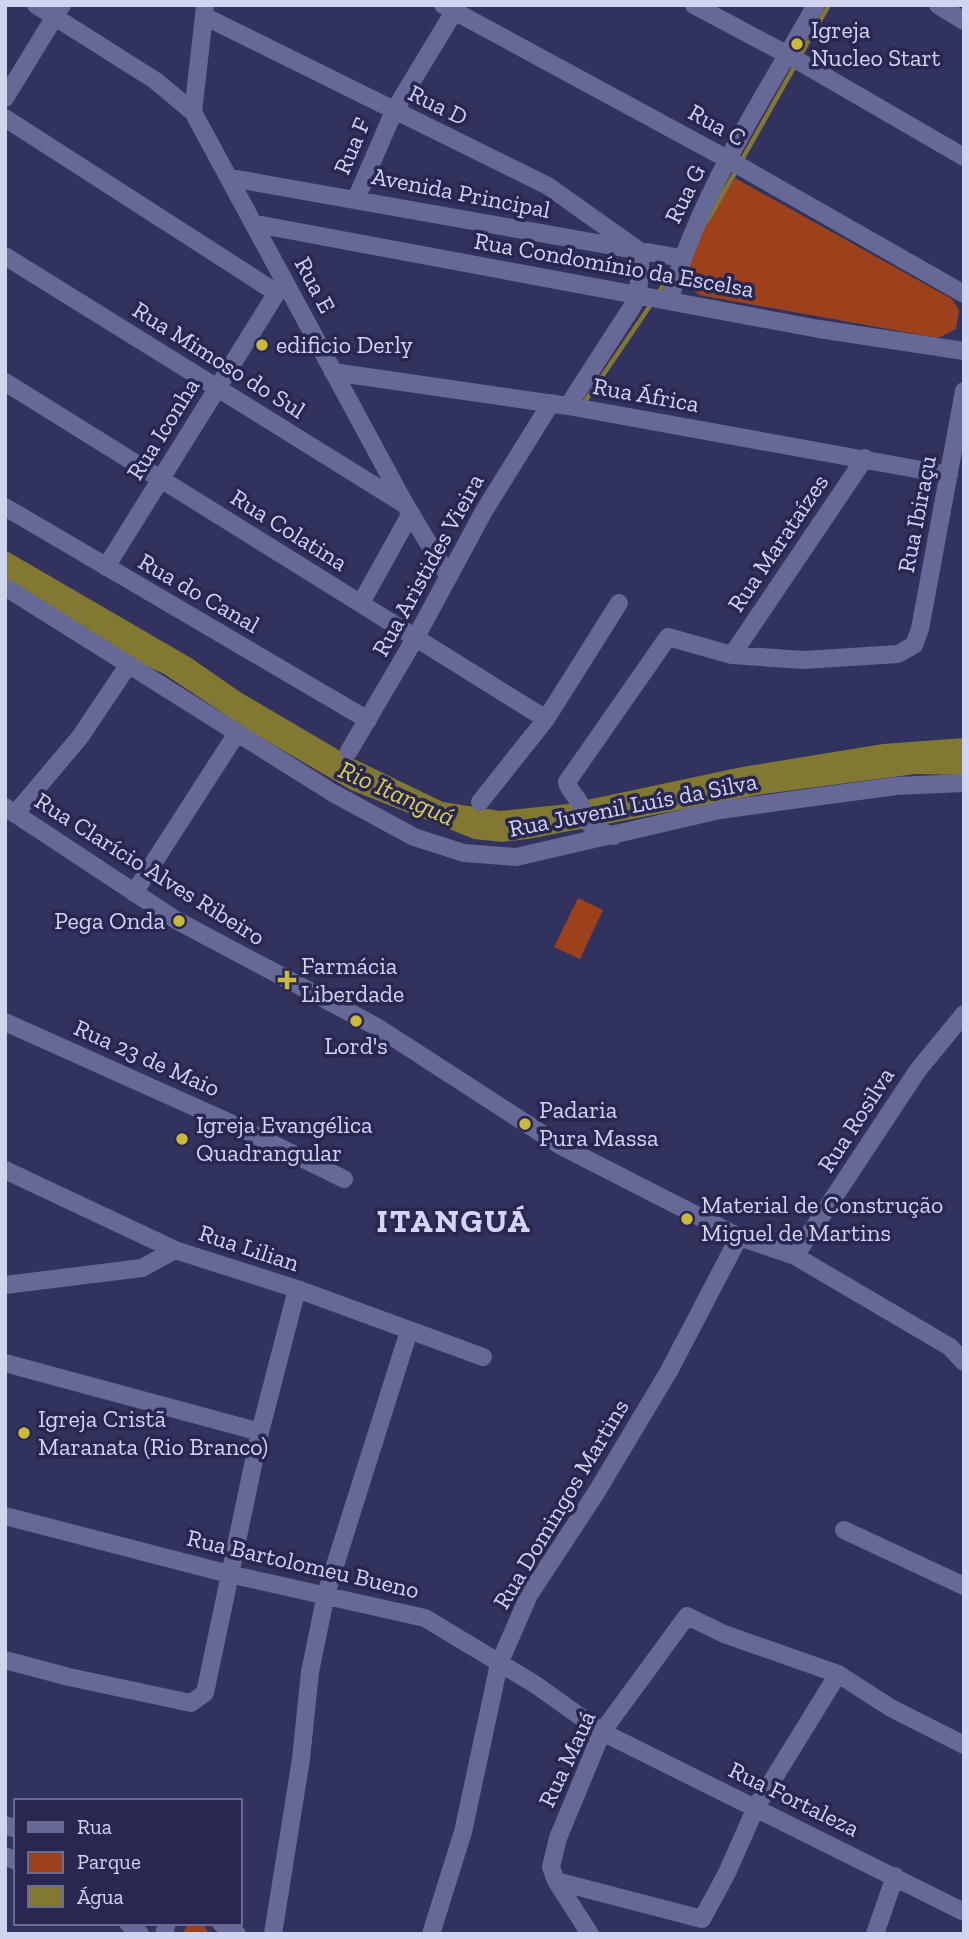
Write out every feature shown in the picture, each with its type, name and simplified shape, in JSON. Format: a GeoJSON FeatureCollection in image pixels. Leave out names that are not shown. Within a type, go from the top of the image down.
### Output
{"type":"FeatureCollection","features":[{"type":"Feature","properties":{"kind":"street"},"geometry":{"type":"LineString","coordinates":[[36,5],[58,11],[156,81],[193,112]]}},
{"type":"Feature","properties":{"kind":"street"},"geometry":{"type":"LineString","coordinates":[[694,5],[788,55],[964,157]]}},
{"type":"Feature","properties":{"kind":"street","name":"Rua G"},"geometry":{"type":"LineString","coordinates":[[670,299],[681,258],[729,160],[816,5]]}},
{"type":"Feature","properties":{"kind":"street"},"geometry":{"type":"LineString","coordinates":[[938,5],[964,21]]}},
{"type":"Feature","properties":{"kind":"street","name":"Rua F"},"geometry":{"type":"LineString","coordinates":[[356,199],[394,111],[452,7]]}},
{"type":"Feature","properties":{"kind":"street","name":"Rua C"},"geometry":{"type":"LineString","coordinates":[[452,7],[964,294]]}},
{"type":"Feature","properties":{"kind":"street"},"geometry":{"type":"LineString","coordinates":[[5,98],[58,11]]}},
{"type":"Feature","properties":{"kind":"street"},"geometry":{"type":"LineString","coordinates":[[193,112],[204,11]]}},
{"type":"Feature","properties":{"kind":"street","name":"Rua D"},"geometry":{"type":"LineString","coordinates":[[204,11],[394,111],[548,186],[641,252]]}},
{"type":"Feature","properties":{"kind":"street","name":"Rua E"},"geometry":{"type":"LineString","coordinates":[[193,112],[256,225],[280,287],[334,372],[447,574]]}},
{"type":"Feature","properties":{"kind":"street"},"geometry":{"type":"LineString","coordinates":[[5,118],[280,287]]}},
{"type":"Feature","properties":{"kind":"street","name":"Avenida Principal"},"geometry":{"type":"LineString","coordinates":[[231,178],[681,258]]}},
{"type":"Feature","properties":{"kind":"street","name":"Rua Condomínio da Escelsa"},"geometry":{"type":"LineString","coordinates":[[256,225],[670,299],[818,329],[964,351]]}},
{"type":"Feature","properties":{"kind":"street"},"geometry":{"type":"LineString","coordinates":[[638,295],[641,252]]}},
{"type":"Feature","properties":{"kind":"street","name":"Rua Mimoso do Sul"},"geometry":{"type":"LineString","coordinates":[[5,256],[409,510]]}},
{"type":"Feature","properties":{"kind":"street","name":"Rua Iconha"},"geometry":{"type":"LineString","coordinates":[[106,567],[280,287]]}},
{"type":"Feature","properties":{"kind":"street","name":"Rua Aristides Vieira"},"geometry":{"type":"LineString","coordinates":[[349,751],[416,637],[447,574],[560,404],[638,295]]}},
{"type":"Feature","properties":{"kind":"street","name":"Rua África"},"geometry":{"type":"LineString","coordinates":[[334,372],[560,404],[949,475]]}},
{"type":"Feature","properties":{"kind":"street","name":"Rua Colatina"},"geometry":{"type":"LineString","coordinates":[[5,382],[546,719]]}},
{"type":"Feature","properties":{"kind":"street","name":"Rua Ibiraçu"},"geometry":{"type":"LineString","coordinates":[[732,656],[803,660],[898,653],[914,645],[920,629],[964,391]]}},
{"type":"Feature","properties":{"kind":"street","name":"Rua Marataízes"},"geometry":{"type":"LineString","coordinates":[[732,656],[865,458]]}},
{"type":"Feature","properties":{"kind":"street","name":"Rua do Canal"},"geometry":{"type":"LineString","coordinates":[[5,507],[368,720]]}},
{"type":"Feature","properties":{"kind":"street"},"geometry":{"type":"LineString","coordinates":[[361,603],[409,510]]}},
{"type":"Feature","properties":{"kind":"street","name":"Rua Juvenil Luís da Silva"},"geometry":{"type":"LineString","coordinates":[[5,587],[333,793],[414,837],[464,853],[516,856],[720,810],[896,786],[964,783]]}},
{"type":"Feature","properties":{"kind":"street"},"geometry":{"type":"LineString","coordinates":[[480,802],[546,719],[619,603]]}},
{"type":"Feature","properties":{"kind":"street"},"geometry":{"type":"LineString","coordinates":[[614,836],[596,830],[585,820],[579,800],[570,791],[567,782],[668,637],[732,656]]}},
{"type":"Feature","properties":{"kind":"street"},"geometry":{"type":"LineString","coordinates":[[10,811],[80,737],[129,664]]}},
{"type":"Feature","properties":{"kind":"street"},"geometry":{"type":"LineString","coordinates":[[134,893],[237,733]]}},
{"type":"Feature","properties":{"kind":"street","name":"Rua Clarício Alves Ribeiro"},"geometry":{"type":"LineString","coordinates":[[10,811],[176,920],[377,1027],[561,1146],[660,1199],[739,1237],[795,1256],[950,1347],[964,1362]]}},
{"type":"Feature","properties":{"kind":"street","name":"Rua Rosilva"},"geometry":{"type":"LineString","coordinates":[[795,1256],[918,1070],[964,1014]]}},
{"type":"Feature","properties":{"kind":"street","name":"Rua 23 de Maio"},"geometry":{"type":"LineString","coordinates":[[5,1022],[228,1122],[344,1179]]}},
{"type":"Feature","properties":{"kind":"street","name":"Rua Lilian"},"geometry":{"type":"LineString","coordinates":[[5,1170],[176,1250],[297,1289],[483,1357]]}},
{"type":"Feature","properties":{"kind":"street","name":"Rua Domingos Martins"},"geometry":{"type":"LineString","coordinates":[[431,1934],[463,1832],[499,1664],[529,1595],[596,1493],[669,1371],[739,1237]]}},
{"type":"Feature","properties":{"kind":"street"},"geometry":{"type":"LineString","coordinates":[[5,1285],[142,1268],[176,1250]]}},
{"type":"Feature","properties":{"kind":"street"},"geometry":{"type":"LineString","coordinates":[[5,1660],[121,1689],[191,1703],[205,1693],[260,1432],[297,1289]]}},
{"type":"Feature","properties":{"kind":"street"},"geometry":{"type":"LineString","coordinates":[[273,1934],[301,1759],[310,1672],[326,1594],[409,1331]]}},
{"type":"Feature","properties":{"kind":"street"},"geometry":{"type":"LineString","coordinates":[[5,1363],[260,1432]]}},
{"type":"Feature","properties":{"kind":"street","name":"Rua Bartolomeu Bueno"},"geometry":{"type":"LineString","coordinates":[[5,1516],[229,1573],[425,1618],[536,1685],[602,1732]]}},
{"type":"Feature","properties":{"kind":"street"},"geometry":{"type":"LineString","coordinates":[[844,1530],[964,1586]]}},
{"type":"Feature","properties":{"kind":"street","name":"Rua Mauá"},"geometry":{"type":"LineString","coordinates":[[556,1881],[551,1867],[558,1838],[602,1732],[687,1616],[724,1634],[838,1674]]}},
{"type":"Feature","properties":{"kind":"street"},"geometry":{"type":"LineString","coordinates":[[556,1881],[702,1919],[727,1873],[756,1807],[838,1674],[891,1708],[964,1745]]}},
{"type":"Feature","properties":{"kind":"street","name":"Rua Fortaleza"},"geometry":{"type":"LineString","coordinates":[[602,1732],[964,1912]]}},
{"type":"Feature","properties":{"kind":"street"},"geometry":{"type":"LineString","coordinates":[[876,1934],[895,1876]]}},
{"type":"Feature","properties":{"kind":"street"},"geometry":{"type":"LineString","coordinates":[[556,1881],[590,1934]]}},
{"type":"Feature","properties":{"kind":"green space"},"geometry":{"type":"Polygon","coordinates":[[[735,178],[952,299],[959,310],[956,329],[938,338],[699,295],[687,279],[689,261],[706,224],[735,178]]]}},
{"type":"Feature","properties":{"kind":"green space"},"geometry":{"type":"Polygon","coordinates":[[[578,898],[603,910],[580,959],[554,947],[578,898]]]}},
{"type":"Feature","properties":{"kind":"green space"},"geometry":{"type":"Polygon","coordinates":[[[188,1925],[204,1925],[209,1934],[182,1934],[188,1925]]]}},
{"type":"Feature","properties":{"kind":"water","name":"Rio Itanguá"},"geometry":{"type":"Polygon","coordinates":[[[5,550],[191,658],[240,692],[354,759],[443,802],[500,811],[568,804],[742,767],[883,744],[964,738],[964,775],[916,774],[757,795],[528,839],[502,842],[474,839],[351,790],[253,733],[164,674],[121,654],[5,585],[5,550]]]}},
{"type":"Feature","properties":{"kind":"waterway"},"geometry":{"type":"LineString","coordinates":[[800,56],[829,5]]}},
{"type":"Feature","properties":{"kind":"waterway"},"geometry":{"type":"LineString","coordinates":[[740,163],[796,64]]}},
{"type":"Feature","properties":{"kind":"waterway"},"geometry":{"type":"LineString","coordinates":[[707,221],[736,171]]}},
{"type":"Feature","properties":{"kind":"waterway"},"geometry":{"type":"LineString","coordinates":[[658,293],[669,277]]}},
{"type":"Feature","properties":{"kind":"waterway"},"geometry":{"type":"LineString","coordinates":[[584,403],[652,303]]}},
{"type":"Feature","properties":{"kind":"place","name":"Igreja Nucleo Start"},"geometry":{"type":"Point","coordinates":[797,44]}},
{"type":"Feature","properties":{"kind":"place","name":"edificio Derly"},"geometry":{"type":"Point","coordinates":[262,345]}},
{"type":"Feature","properties":{"kind":"place","name":"Pega Onda"},"geometry":{"type":"Point","coordinates":[179,921]}},
{"type":"Feature","properties":{"kind":"place","name":"Farmácia Liberdade"},"geometry":{"type":"Point","coordinates":[287,980]}},
{"type":"Feature","properties":{"kind":"place","name":"Lord's"},"geometry":{"type":"Point","coordinates":[356,1021]}},
{"type":"Feature","properties":{"kind":"place","name":"Padaria Pura Massa"},"geometry":{"type":"Point","coordinates":[525,1124]}},
{"type":"Feature","properties":{"kind":"place","name":"Igreja Evangélica Quadrangular"},"geometry":{"type":"Point","coordinates":[182,1139]}},
{"type":"Feature","properties":{"kind":"place","name":"Material de Construção Miguel de Martins"},"geometry":{"type":"Point","coordinates":[687,1219]}},
{"type":"Feature","properties":{"kind":"place","name":"Igreja Cristã Maranata (Rio Branco)"},"geometry":{"type":"Point","coordinates":[24,1433]}},
{"type":"Feature","properties":{"kind":"district","name":"ITANGUÁ"},"geometry":{"type":"Point","coordinates":[454,1221]}}]}
